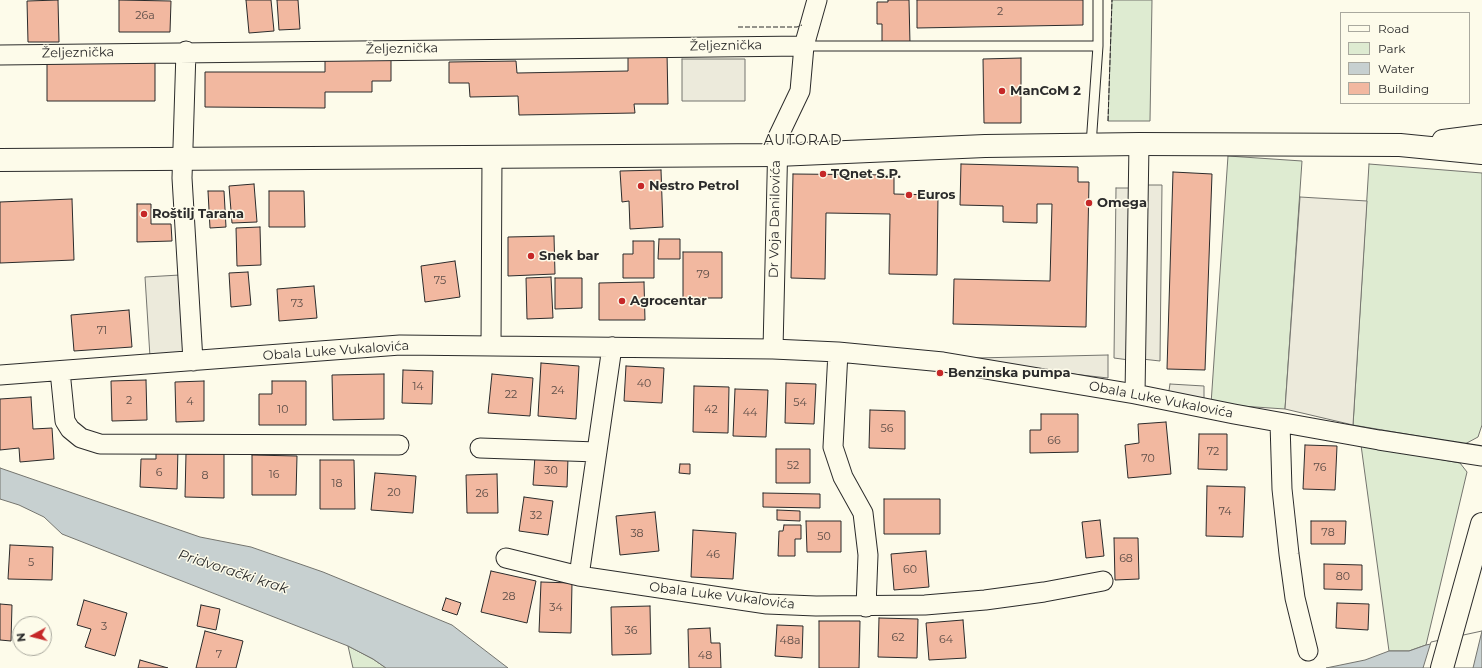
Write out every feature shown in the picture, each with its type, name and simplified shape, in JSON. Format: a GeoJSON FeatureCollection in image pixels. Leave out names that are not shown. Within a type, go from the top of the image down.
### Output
{"type":"FeatureCollection","features":[{"type":"Feature","properties":{"kind":"street","name":"Dr Voja Danilovića"},"geometry":{"type":"LineString","coordinates":[[773,348],[778,137],[800,91],[804,46],[816,0]]}},
{"type":"Feature","properties":{"kind":"street","name":"Željeznička"},"geometry":{"type":"LineString","coordinates":[[0,55],[186,51],[804,46]]}},
{"type":"Feature","properties":{"kind":"street"},"geometry":{"type":"LineString","coordinates":[[186,51],[182,158],[193,361]]}},
{"type":"Feature","properties":{"kind":"street"},"geometry":{"type":"LineString","coordinates":[[1400,145],[1482,136]]}},
{"type":"Feature","properties":{"kind":"street"},"geometry":{"type":"LineString","coordinates":[[1134,394],[1139,144]]}},
{"type":"Feature","properties":{"kind":"street"},"geometry":{"type":"LineString","coordinates":[[0,160],[777,155],[985,146],[1139,144],[1400,145],[1482,154]]}},
{"type":"Feature","properties":{"kind":"street"},"geometry":{"type":"LineString","coordinates":[[491,345],[492,156]]}},
{"type":"Feature","properties":{"kind":"street","name":"Obala Luke Vukalovića"},"geometry":{"type":"LineString","coordinates":[[0,375],[400,345],[773,348],[838,352],[943,362],[1134,394],[1280,423],[1482,456]]}},
{"type":"Feature","properties":{"kind":"street"},"geometry":{"type":"LineString","coordinates":[[578,576],[612,347]]}},
{"type":"Feature","properties":{"kind":"street"},"geometry":{"type":"LineString","coordinates":[[838,352],[833,447],[843,477],[863,512],[868,555],[866,607]]}},
{"type":"Feature","properties":{"kind":"street"},"geometry":{"type":"LineString","coordinates":[[60,371],[65,421],[70,429],[81,438],[100,444],[399,444]]}},
{"type":"Feature","properties":{"kind":"street"},"geometry":{"type":"LineString","coordinates":[[1280,423],[1282,489],[1289,554],[1295,598],[1308,651]]}},
{"type":"Feature","properties":{"kind":"street"},"geometry":{"type":"LineString","coordinates":[[480,448],[597,452]]}},
{"type":"Feature","properties":{"kind":"street"},"geometry":{"type":"LineString","coordinates":[[1442,668],[1482,524]]}},
{"type":"Feature","properties":{"kind":"street","name":"Obala Luke Vukalovića"},"geometry":{"type":"LineString","coordinates":[[506,558],[578,576],[767,604],[866,607],[985,600],[1103,582]]}},
{"type":"Feature","properties":{"kind":"lane"},"geometry":{"type":"LineString","coordinates":[[1091,145],[1098,46],[1098,0]]}},
{"type":"Feature","properties":{"kind":"lane"},"geometry":{"type":"LineString","coordinates":[[804,46],[1098,46]]}},
{"type":"Feature","properties":{"kind":"green space"},"geometry":{"type":"Polygon","coordinates":[[[1112,0],[1152,0],[1150,121],[1108,121],[1112,0]]]}},
{"type":"Feature","properties":{"kind":"green space"},"geometry":{"type":"Polygon","coordinates":[[[1228,156],[1302,161],[1285,409],[1211,404],[1228,156]]]}},
{"type":"Feature","properties":{"kind":"green space"},"geometry":{"type":"Polygon","coordinates":[[[1369,164],[1482,173],[1482,425],[1478,437],[1465,444],[1353,425],[1369,164]]]}},
{"type":"Feature","properties":{"kind":"green space"},"geometry":{"type":"Polygon","coordinates":[[[1361,445],[1460,463],[1467,472],[1426,645],[1409,651],[1389,651],[1361,445]]]}},
{"type":"Feature","properties":{"kind":"green space"},"geometry":{"type":"Polygon","coordinates":[[[348,646],[373,659],[386,668],[353,668],[348,646]]]}},
{"type":"Feature","properties":{"kind":"shaded area"},"geometry":{"type":"Polygon","coordinates":[[[682,59],[745,59],[745,101],[682,101],[682,59]]]}},
{"type":"Feature","properties":{"kind":"shaded area"},"geometry":{"type":"Polygon","coordinates":[[[1145,185],[1162,185],[1160,361],[1142,359],[1145,185]]]}},
{"type":"Feature","properties":{"kind":"shaded area"},"geometry":{"type":"Polygon","coordinates":[[[1116,188],[1132,188],[1129,360],[1114,358],[1116,188]]]}},
{"type":"Feature","properties":{"kind":"shaded area"},"geometry":{"type":"Polygon","coordinates":[[[1300,197],[1367,201],[1353,425],[1285,409],[1300,197]]]}},
{"type":"Feature","properties":{"kind":"shaded area"},"geometry":{"type":"Polygon","coordinates":[[[180,275],[184,355],[150,357],[145,277],[180,275]]]}},
{"type":"Feature","properties":{"kind":"shaded area"},"geometry":{"type":"Polygon","coordinates":[[[1108,355],[1108,378],[975,363],[976,358],[1108,355]]]}},
{"type":"Feature","properties":{"kind":"shaded area"},"geometry":{"type":"Polygon","coordinates":[[[1170,384],[1204,386],[1204,403],[1168,397],[1170,384]]]}},
{"type":"Feature","properties":{"kind":"water","name":"Pridvorački krak"},"geometry":{"type":"Polygon","coordinates":[[[0,468],[200,537],[251,547],[323,572],[452,625],[508,668],[386,668],[373,659],[348,646],[62,534],[44,517],[19,505],[0,499],[0,468]]]}},
{"type":"Feature","properties":{"kind":"water"},"geometry":{"type":"Polygon","coordinates":[[[1482,633],[1482,668],[1326,668],[1365,660],[1389,651],[1409,651],[1426,645],[1482,633]]]}},
{"type":"Feature","properties":{"kind":"pier"},"geometry":{"type":"Polygon","coordinates":[[[1482,631],[1473,668],[1423,668],[1431,642],[1482,631]]]}},
{"type":"Feature","properties":{"kind":"building"},"geometry":{"type":"Polygon","coordinates":[[[58,0],[59,42],[28,42],[27,1],[58,0]]]}},
{"type":"Feature","properties":{"kind":"building"},"geometry":{"type":"Polygon","coordinates":[[[119,0],[171,1],[170,32],[119,32],[119,0]]]}},
{"type":"Feature","properties":{"kind":"building"},"geometry":{"type":"Polygon","coordinates":[[[246,0],[271,0],[274,31],[249,33],[246,0]]]}},
{"type":"Feature","properties":{"kind":"building"},"geometry":{"type":"Polygon","coordinates":[[[277,0],[298,0],[300,29],[279,30],[277,0]]]}},
{"type":"Feature","properties":{"kind":"building"},"geometry":{"type":"Polygon","coordinates":[[[888,0],[909,0],[910,44],[882,44],[882,24],[877,24],[877,2],[888,2],[888,0]]]}},
{"type":"Feature","properties":{"kind":"building"},"geometry":{"type":"Polygon","coordinates":[[[917,0],[1083,0],[1083,25],[917,28],[917,0]]]}},
{"type":"Feature","properties":{"kind":"building"},"geometry":{"type":"Polygon","coordinates":[[[667,52],[668,104],[634,104],[635,113],[519,115],[518,96],[470,97],[469,83],[449,83],[449,62],[516,61],[517,73],[628,71],[628,53],[667,52]]]}},
{"type":"Feature","properties":{"kind":"building"},"geometry":{"type":"Polygon","coordinates":[[[155,58],[155,101],[47,101],[47,59],[155,58]]]}},
{"type":"Feature","properties":{"kind":"building","name":"ManCoM 2"},"geometry":{"type":"Polygon","coordinates":[[[1021,58],[1021,123],[984,123],[983,59],[1021,58]]]}},
{"type":"Feature","properties":{"kind":"building"},"geometry":{"type":"Polygon","coordinates":[[[325,59],[391,60],[391,81],[372,81],[372,92],[325,92],[325,108],[205,107],[205,72],[325,72],[325,59]]]}},
{"type":"Feature","properties":{"kind":"building"},"geometry":{"type":"Polygon","coordinates":[[[961,164],[1078,167],[1078,182],[1089,182],[1086,327],[953,324],[954,279],[1050,281],[1052,204],[1037,204],[1037,223],[1003,222],[1003,206],[960,205],[961,164]]]}},
{"type":"Feature","properties":{"kind":"building","name":"Nestro Petrol"},"geometry":{"type":"Polygon","coordinates":[[[661,170],[663,227],[630,229],[629,201],[622,202],[620,171],[661,170]]]}},
{"type":"Feature","properties":{"kind":"building"},"geometry":{"type":"Polygon","coordinates":[[[1173,172],[1212,174],[1205,370],[1167,369],[1173,172]]]}},
{"type":"Feature","properties":{"kind":"building"},"geometry":{"type":"Polygon","coordinates":[[[793,174],[894,175],[894,194],[938,195],[937,275],[889,274],[890,214],[826,213],[825,279],[791,278],[793,174]]]}},
{"type":"Feature","properties":{"kind":"building"},"geometry":{"type":"Polygon","coordinates":[[[254,184],[257,222],[232,223],[229,186],[254,184]]]}},
{"type":"Feature","properties":{"kind":"building"},"geometry":{"type":"Polygon","coordinates":[[[208,191],[224,191],[226,227],[210,228],[208,191]]]}},
{"type":"Feature","properties":{"kind":"building"},"geometry":{"type":"Polygon","coordinates":[[[269,191],[304,191],[305,227],[269,227],[269,191]]]}},
{"type":"Feature","properties":{"kind":"building"},"geometry":{"type":"Polygon","coordinates":[[[72,199],[74,260],[0,263],[0,202],[72,199]]]}},
{"type":"Feature","properties":{"kind":"building","name":"Roštilj Tarana"},"geometry":{"type":"Polygon","coordinates":[[[137,204],[151,204],[151,224],[171,224],[172,241],[137,242],[137,204]]]}},
{"type":"Feature","properties":{"kind":"building"},"geometry":{"type":"Polygon","coordinates":[[[260,227],[261,265],[237,266],[236,228],[260,227]]]}},
{"type":"Feature","properties":{"kind":"building","name":"Snek bar"},"geometry":{"type":"Polygon","coordinates":[[[554,236],[555,274],[508,276],[508,237],[554,236]]]}},
{"type":"Feature","properties":{"kind":"building"},"geometry":{"type":"Polygon","coordinates":[[[659,239],[680,239],[680,259],[658,259],[659,239]]]}},
{"type":"Feature","properties":{"kind":"building"},"geometry":{"type":"Polygon","coordinates":[[[633,241],[654,241],[654,278],[623,278],[623,254],[633,254],[633,241]]]}},
{"type":"Feature","properties":{"kind":"building"},"geometry":{"type":"Polygon","coordinates":[[[683,252],[722,252],[722,298],[683,298],[683,252]]]}},
{"type":"Feature","properties":{"kind":"building"},"geometry":{"type":"Polygon","coordinates":[[[455,261],[460,297],[425,302],[421,266],[455,261]]]}},
{"type":"Feature","properties":{"kind":"building"},"geometry":{"type":"Polygon","coordinates":[[[248,272],[251,305],[231,307],[229,273],[248,272]]]}},
{"type":"Feature","properties":{"kind":"building"},"geometry":{"type":"Polygon","coordinates":[[[551,277],[553,318],[527,319],[526,278],[551,277]]]}},
{"type":"Feature","properties":{"kind":"building"},"geometry":{"type":"Polygon","coordinates":[[[555,278],[582,278],[582,308],[555,309],[555,278]]]}},
{"type":"Feature","properties":{"kind":"building","name":"Agrocentar"},"geometry":{"type":"Polygon","coordinates":[[[644,282],[645,320],[599,320],[599,283],[644,282]]]}},
{"type":"Feature","properties":{"kind":"building"},"geometry":{"type":"Polygon","coordinates":[[[314,286],[317,318],[279,321],[277,289],[314,286]]]}},
{"type":"Feature","properties":{"kind":"building"},"geometry":{"type":"Polygon","coordinates":[[[129,310],[132,347],[74,351],[71,315],[129,310]]]}},
{"type":"Feature","properties":{"kind":"building"},"geometry":{"type":"Polygon","coordinates":[[[541,363],[579,366],[576,419],[538,416],[541,363]]]}},
{"type":"Feature","properties":{"kind":"building"},"geometry":{"type":"Polygon","coordinates":[[[626,366],[664,368],[662,403],[624,401],[626,366]]]}},
{"type":"Feature","properties":{"kind":"building"},"geometry":{"type":"Polygon","coordinates":[[[403,370],[433,371],[432,404],[402,403],[403,370]]]}},
{"type":"Feature","properties":{"kind":"building"},"geometry":{"type":"Polygon","coordinates":[[[384,374],[384,419],[333,420],[332,375],[384,374]]]}},
{"type":"Feature","properties":{"kind":"building"},"geometry":{"type":"Polygon","coordinates":[[[492,374],[533,378],[530,416],[488,413],[492,374]]]}},
{"type":"Feature","properties":{"kind":"building"},"geometry":{"type":"Polygon","coordinates":[[[146,380],[147,420],[112,421],[111,381],[146,380]]]}},
{"type":"Feature","properties":{"kind":"building"},"geometry":{"type":"Polygon","coordinates":[[[204,381],[204,421],[176,422],[175,382],[204,381]]]}},
{"type":"Feature","properties":{"kind":"building"},"geometry":{"type":"Polygon","coordinates":[[[272,381],[306,381],[306,425],[259,425],[259,394],[272,394],[272,381]]]}},
{"type":"Feature","properties":{"kind":"building"},"geometry":{"type":"Polygon","coordinates":[[[786,383],[816,384],[814,424],[785,423],[786,383]]]}},
{"type":"Feature","properties":{"kind":"building"},"geometry":{"type":"Polygon","coordinates":[[[694,386],[729,387],[728,433],[693,432],[694,386]]]}},
{"type":"Feature","properties":{"kind":"building"},"geometry":{"type":"Polygon","coordinates":[[[735,389],[768,390],[766,437],[733,436],[735,389]]]}},
{"type":"Feature","properties":{"kind":"building"},"geometry":{"type":"Polygon","coordinates":[[[31,397],[33,429],[52,428],[54,459],[20,462],[19,448],[0,450],[0,399],[31,397]]]}},
{"type":"Feature","properties":{"kind":"building"},"geometry":{"type":"Polygon","coordinates":[[[870,410],[905,411],[905,449],[869,448],[870,410]]]}},
{"type":"Feature","properties":{"kind":"building"},"geometry":{"type":"Polygon","coordinates":[[[1041,414],[1078,414],[1078,452],[1030,453],[1030,430],[1041,430],[1041,414]]]}},
{"type":"Feature","properties":{"kind":"building"},"geometry":{"type":"Polygon","coordinates":[[[1166,422],[1171,474],[1128,478],[1125,445],[1139,443],[1138,424],[1166,422]]]}},
{"type":"Feature","properties":{"kind":"building"},"geometry":{"type":"Polygon","coordinates":[[[1199,434],[1227,434],[1227,470],[1198,469],[1199,434]]]}},
{"type":"Feature","properties":{"kind":"building"},"geometry":{"type":"Polygon","coordinates":[[[1305,445],[1337,446],[1335,490],[1303,489],[1305,445]]]}},
{"type":"Feature","properties":{"kind":"building"},"geometry":{"type":"Polygon","coordinates":[[[156,447],[178,448],[177,489],[140,487],[141,459],[156,459],[156,447]]]}},
{"type":"Feature","properties":{"kind":"building"},"geometry":{"type":"Polygon","coordinates":[[[776,449],[810,449],[810,483],[776,483],[776,449]]]}},
{"type":"Feature","properties":{"kind":"building"},"geometry":{"type":"Polygon","coordinates":[[[186,454],[224,454],[224,498],[185,497],[186,454]]]}},
{"type":"Feature","properties":{"kind":"building"},"geometry":{"type":"Polygon","coordinates":[[[252,455],[297,456],[296,495],[252,495],[252,455]]]}},
{"type":"Feature","properties":{"kind":"building"},"geometry":{"type":"Polygon","coordinates":[[[535,456],[568,458],[567,487],[533,485],[535,456]]]}},
{"type":"Feature","properties":{"kind":"building"},"geometry":{"type":"Polygon","coordinates":[[[320,460],[354,460],[355,509],[320,509],[320,460]]]}},
{"type":"Feature","properties":{"kind":"building"},"geometry":{"type":"Polygon","coordinates":[[[680,464],[690,464],[690,474],[679,473],[680,464]]]}},
{"type":"Feature","properties":{"kind":"building"},"geometry":{"type":"Polygon","coordinates":[[[375,473],[416,476],[413,513],[371,510],[375,473]]]}},
{"type":"Feature","properties":{"kind":"building"},"geometry":{"type":"Polygon","coordinates":[[[497,474],[498,513],[467,513],[466,475],[497,474]]]}},
{"type":"Feature","properties":{"kind":"building"},"geometry":{"type":"Polygon","coordinates":[[[1207,486],[1245,487],[1243,537],[1206,536],[1207,486]]]}},
{"type":"Feature","properties":{"kind":"building"},"geometry":{"type":"Polygon","coordinates":[[[763,493],[820,494],[820,508],[763,507],[763,493]]]}},
{"type":"Feature","properties":{"kind":"building"},"geometry":{"type":"Polygon","coordinates":[[[524,497],[553,501],[548,535],[519,531],[524,497]]]}},
{"type":"Feature","properties":{"kind":"building"},"geometry":{"type":"Polygon","coordinates":[[[884,499],[940,499],[940,534],[884,534],[884,499]]]}},
{"type":"Feature","properties":{"kind":"building"},"geometry":{"type":"Polygon","coordinates":[[[777,510],[800,511],[800,521],[777,520],[777,510]]]}},
{"type":"Feature","properties":{"kind":"building"},"geometry":{"type":"Polygon","coordinates":[[[655,512],[659,551],[620,555],[616,516],[655,512]]]}},
{"type":"Feature","properties":{"kind":"building"},"geometry":{"type":"Polygon","coordinates":[[[1100,520],[1104,556],[1086,558],[1082,522],[1100,520]]]}},
{"type":"Feature","properties":{"kind":"building"},"geometry":{"type":"Polygon","coordinates":[[[806,521],[841,521],[841,552],[807,552],[806,521]]]}},
{"type":"Feature","properties":{"kind":"building"},"geometry":{"type":"Polygon","coordinates":[[[1311,521],[1346,521],[1345,544],[1311,544],[1311,521]]]}},
{"type":"Feature","properties":{"kind":"building"},"geometry":{"type":"Polygon","coordinates":[[[784,525],[801,525],[801,539],[795,539],[795,556],[778,556],[779,531],[783,531],[784,525]]]}},
{"type":"Feature","properties":{"kind":"building"},"geometry":{"type":"Polygon","coordinates":[[[693,530],[736,533],[733,579],[691,577],[693,530]]]}},
{"type":"Feature","properties":{"kind":"building"},"geometry":{"type":"Polygon","coordinates":[[[1114,538],[1138,538],[1139,579],[1115,580],[1114,538]]]}},
{"type":"Feature","properties":{"kind":"building"},"geometry":{"type":"Polygon","coordinates":[[[10,545],[53,547],[52,580],[8,579],[10,545]]]}},
{"type":"Feature","properties":{"kind":"building"},"geometry":{"type":"Polygon","coordinates":[[[926,551],[929,587],[894,590],[891,554],[926,551]]]}},
{"type":"Feature","properties":{"kind":"building"},"geometry":{"type":"Polygon","coordinates":[[[1324,564],[1362,565],[1362,590],[1324,589],[1324,564]]]}},
{"type":"Feature","properties":{"kind":"building"},"geometry":{"type":"Polygon","coordinates":[[[491,571],[536,581],[527,623],[481,612],[491,571]]]}},
{"type":"Feature","properties":{"kind":"building"},"geometry":{"type":"Polygon","coordinates":[[[541,582],[572,583],[571,633],[539,632],[541,582]]]}},
{"type":"Feature","properties":{"kind":"building"},"geometry":{"type":"Polygon","coordinates":[[[446,598],[461,603],[457,615],[442,610],[446,598]]]}},
{"type":"Feature","properties":{"kind":"building"},"geometry":{"type":"Polygon","coordinates":[[[84,600],[127,613],[115,656],[85,647],[91,629],[77,625],[84,600]]]}},
{"type":"Feature","properties":{"kind":"building"},"geometry":{"type":"Polygon","coordinates":[[[1337,603],[1369,604],[1368,630],[1336,628],[1337,603]]]}},
{"type":"Feature","properties":{"kind":"building"},"geometry":{"type":"Polygon","coordinates":[[[0,604],[12,605],[11,641],[0,640],[0,604]]]}},
{"type":"Feature","properties":{"kind":"building"},"geometry":{"type":"Polygon","coordinates":[[[201,605],[220,609],[216,630],[197,626],[201,605]]]}},
{"type":"Feature","properties":{"kind":"building"},"geometry":{"type":"Polygon","coordinates":[[[650,606],[651,654],[612,655],[611,607],[650,606]]]}},
{"type":"Feature","properties":{"kind":"building"},"geometry":{"type":"Polygon","coordinates":[[[879,618],[918,619],[917,658],[878,657],[879,618]]]}},
{"type":"Feature","properties":{"kind":"building"},"geometry":{"type":"Polygon","coordinates":[[[963,620],[966,658],[929,660],[926,623],[963,620]]]}},
{"type":"Feature","properties":{"kind":"building"},"geometry":{"type":"Polygon","coordinates":[[[819,621],[860,621],[859,668],[819,668],[819,621]]]}},
{"type":"Feature","properties":{"kind":"building"},"geometry":{"type":"Polygon","coordinates":[[[777,625],[803,626],[802,658],[775,656],[777,625]]]}},
{"type":"Feature","properties":{"kind":"building"},"geometry":{"type":"Polygon","coordinates":[[[710,628],[711,643],[720,643],[721,668],[689,668],[688,629],[710,628]]]}},
{"type":"Feature","properties":{"kind":"building"},"geometry":{"type":"Polygon","coordinates":[[[205,631],[243,641],[236,668],[196,668],[205,631]]]}},
{"type":"Feature","properties":{"kind":"building"},"geometry":{"type":"Polygon","coordinates":[[[140,660],[168,668],[138,668],[140,660]]]}},
{"type":"Feature","properties":{"kind":"fence"},"geometry":{"type":"LineString","coordinates":[[1108,121],[1112,0]]}},
{"type":"Feature","properties":{"kind":"fence"},"geometry":{"type":"LineString","coordinates":[[738,27],[797,27],[802,25]]}},
{"type":"Feature","properties":{"kind":"place","name":"ManCoM 2"},"geometry":{"type":"Point","coordinates":[1002,91]}},
{"type":"Feature","properties":{"kind":"place","name":"TQnet S.P."},"geometry":{"type":"Point","coordinates":[823,174]}},
{"type":"Feature","properties":{"kind":"place","name":"Nestro Petrol"},"geometry":{"type":"Point","coordinates":[641,186]}},
{"type":"Feature","properties":{"kind":"place","name":"Euros"},"geometry":{"type":"Point","coordinates":[909,195]}},
{"type":"Feature","properties":{"kind":"place","name":"Omega"},"geometry":{"type":"Point","coordinates":[1089,203]}},
{"type":"Feature","properties":{"kind":"place","name":"Roštilj Tarana"},"geometry":{"type":"Point","coordinates":[144,214]}},
{"type":"Feature","properties":{"kind":"place","name":"Snek bar"},"geometry":{"type":"Point","coordinates":[531,256]}},
{"type":"Feature","properties":{"kind":"place","name":"Agrocentar"},"geometry":{"type":"Point","coordinates":[622,301]}},
{"type":"Feature","properties":{"kind":"place","name":"Benzinska pumpa"},"geometry":{"type":"Point","coordinates":[940,373]}},
{"type":"Feature","properties":{"kind":"district","name":"AUTORAD"},"geometry":{"type":"Point","coordinates":[803,141]}}]}
